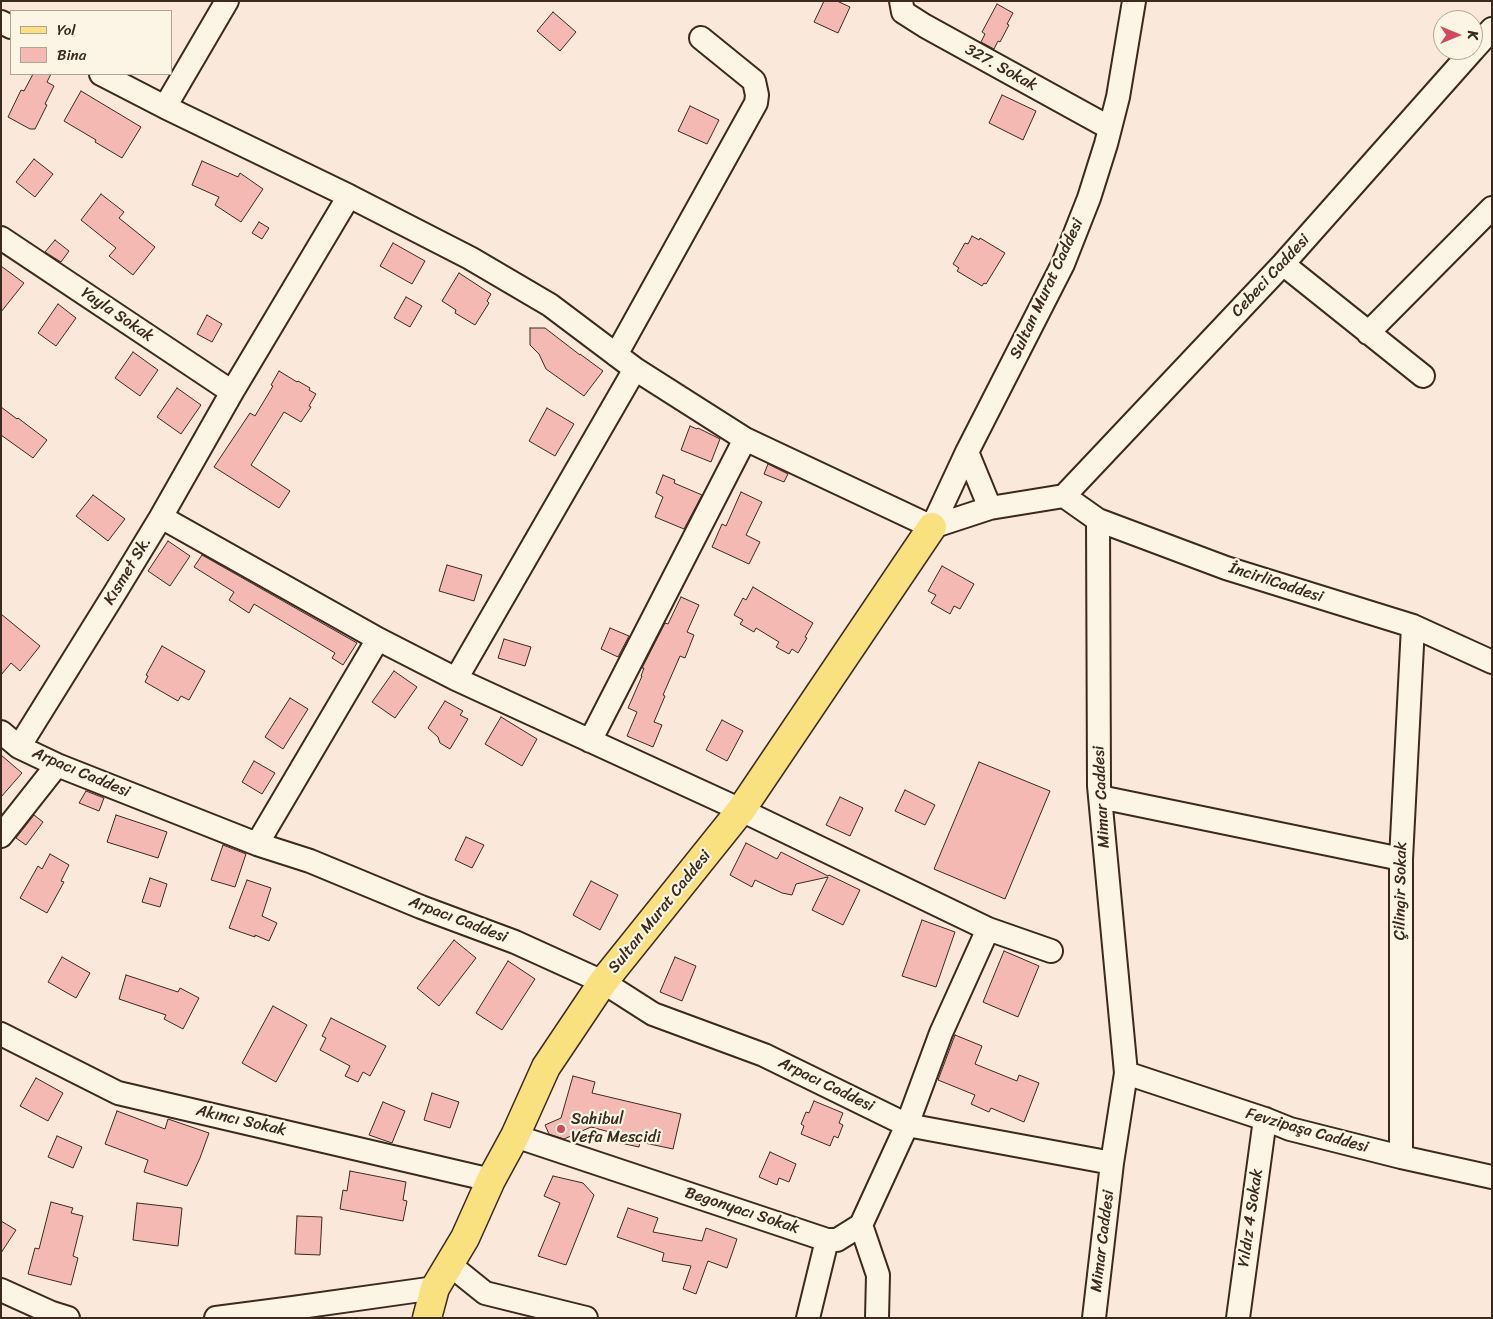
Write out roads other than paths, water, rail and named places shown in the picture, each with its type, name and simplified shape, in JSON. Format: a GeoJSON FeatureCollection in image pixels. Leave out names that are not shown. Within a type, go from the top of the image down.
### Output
{"type":"FeatureCollection","features":[{"type":"Feature","properties":{"kind":"main road","name":"Sultan Murat Caddesi"},"geometry":{"type":"LineString","coordinates":[[427,1318],[435,1288],[465,1238],[491,1180],[515,1136],[546,1067],[603,982],[741,810],[932,527]]}},
{"type":"Feature","properties":{"kind":"street"},"geometry":{"type":"LineString","coordinates":[[165,107],[227,1]]}},
{"type":"Feature","properties":{"kind":"street","name":"327. Sokak"},"geometry":{"type":"LineString","coordinates":[[901,1],[903,12],[925,26],[1110,128]]}},
{"type":"Feature","properties":{"kind":"street","name":"Sultan Murat Caddesi"},"geometry":{"type":"LineString","coordinates":[[932,527],[966,452],[1063,264],[1090,198],[1118,97],[1134,1]]}},
{"type":"Feature","properties":{"kind":"street","name":"Cebeci Caddesi"},"geometry":{"type":"LineString","coordinates":[[1483,38],[1492,28]]}},
{"type":"Feature","properties":{"kind":"street"},"geometry":{"type":"LineString","coordinates":[[616,355],[756,103],[757,95],[754,81],[701,38]]}},
{"type":"Feature","properties":{"kind":"street","name":"Cebeci Caddesi"},"geometry":{"type":"LineString","coordinates":[[1064,496],[1283,264],[1464,60]]}},
{"type":"Feature","properties":{"kind":"street"},"geometry":{"type":"LineString","coordinates":[[102,75],[349,196],[470,258],[550,305],[635,369],[745,439],[932,527],[990,508],[1064,496]]}},
{"type":"Feature","properties":{"kind":"street","name":"Kısmet Sk."},"geometry":{"type":"LineString","coordinates":[[19,747],[161,517],[232,392],[349,196]]}},
{"type":"Feature","properties":{"kind":"street"},"geometry":{"type":"LineString","coordinates":[[1368,333],[1492,208]]}},
{"type":"Feature","properties":{"kind":"street","name":"Yayla Sokak"},"geometry":{"type":"LineString","coordinates":[[1,238],[232,392]]}},
{"type":"Feature","properties":{"kind":"street"},"geometry":{"type":"LineString","coordinates":[[1283,264],[1423,376]]}},
{"type":"Feature","properties":{"kind":"street"},"geometry":{"type":"LineString","coordinates":[[456,679],[635,369]]}},
{"type":"Feature","properties":{"kind":"street"},"geometry":{"type":"LineString","coordinates":[[590,741],[745,439]]}},
{"type":"Feature","properties":{"kind":"street"},"geometry":{"type":"LineString","coordinates":[[966,452],[990,508]]}},
{"type":"Feature","properties":{"kind":"street","name":"İncirliCaddesi"},"geometry":{"type":"LineString","coordinates":[[1064,496],[1098,520],[1226,568],[1414,626],[1492,662]]}},
{"type":"Feature","properties":{"kind":"street"},"geometry":{"type":"LineString","coordinates":[[161,517],[378,639],[456,679],[741,810],[988,929],[1051,952]]}},
{"type":"Feature","properties":{"kind":"street","name":"Mimar Caddesi"},"geometry":{"type":"LineString","coordinates":[[1094,1318],[1112,1163],[1126,1073],[1100,797],[1098,520]]}},
{"type":"Feature","properties":{"kind":"street","name":"Çilingir Sokak"},"geometry":{"type":"LineString","coordinates":[[1401,1157],[1401,859],[1414,626]]}},
{"type":"Feature","properties":{"kind":"street"},"geometry":{"type":"LineString","coordinates":[[257,844],[378,639]]}},
{"type":"Feature","properties":{"kind":"street","name":"Arpacı Caddesi"},"geometry":{"type":"LineString","coordinates":[[1,732],[19,747],[57,765],[257,844],[310,861],[421,907],[515,942],[603,982],[653,1014],[764,1054],[907,1125],[1112,1163]]}},
{"type":"Feature","properties":{"kind":"street"},"geometry":{"type":"LineString","coordinates":[[1,836],[57,765]]}},
{"type":"Feature","properties":{"kind":"street"},"geometry":{"type":"LineString","coordinates":[[1100,797],[1401,859]]}},
{"type":"Feature","properties":{"kind":"street"},"geometry":{"type":"LineString","coordinates":[[808,1318],[828,1240],[837,1240],[861,1225],[907,1125],[941,1033],[988,929]]}},
{"type":"Feature","properties":{"kind":"street","name":"Akıncı Sokak"},"geometry":{"type":"LineString","coordinates":[[1,1034],[118,1093],[491,1180]]}},
{"type":"Feature","properties":{"kind":"street","name":"Fevzipaşa Caddesi"},"geometry":{"type":"LineString","coordinates":[[1126,1073],[1290,1129],[1401,1157],[1492,1177]]}},
{"type":"Feature","properties":{"kind":"street","name":"Yıldız 4 Sokak"},"geometry":{"type":"LineString","coordinates":[[1238,1318],[1265,1119]]}},
{"type":"Feature","properties":{"kind":"street","name":"Begonyacı Sokak"},"geometry":{"type":"LineString","coordinates":[[515,1136],[828,1240]]}},
{"type":"Feature","properties":{"kind":"street"},"geometry":{"type":"LineString","coordinates":[[861,1225],[878,1275],[877,1318]]}},
{"type":"Feature","properties":{"kind":"street"},"geometry":{"type":"LineString","coordinates":[[449,1264],[485,1293],[586,1318]]}},
{"type":"Feature","properties":{"kind":"street"},"geometry":{"type":"LineString","coordinates":[[216,1318],[293,1313],[435,1288]]}},
{"type":"Feature","properties":{"kind":"street"},"geometry":{"type":"LineString","coordinates":[[1,1290],[52,1313],[68,1318]]}},
{"type":"Feature","properties":{"kind":"place","name":"Sahibul Vefa Mescidi"},"geometry":{"type":"Point","coordinates":[561,1129]}}]}
